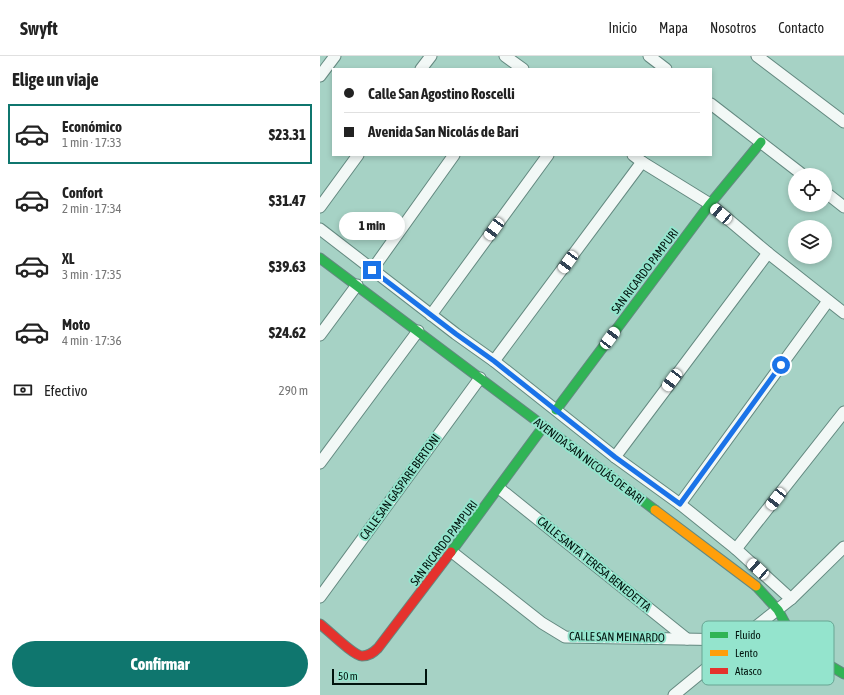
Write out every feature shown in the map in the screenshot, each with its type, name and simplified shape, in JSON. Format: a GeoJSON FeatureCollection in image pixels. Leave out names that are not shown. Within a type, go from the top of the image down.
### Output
{"type":"FeatureCollection","features":[{"type":"Feature","properties":{"kind":"street"},"geometry":{"type":"LineString","coordinates":[[320,76],[334,56]]}},
{"type":"Feature","properties":{"kind":"street"},"geometry":{"type":"LineString","coordinates":[[422,68],[431,56]]}},
{"type":"Feature","properties":{"kind":"street"},"geometry":{"type":"LineString","coordinates":[[505,56],[519,68]]}},
{"type":"Feature","properties":{"kind":"street"},"geometry":{"type":"LineString","coordinates":[[649,56],[665,68]]}},
{"type":"Feature","properties":{"kind":"street"},"geometry":{"type":"LineString","coordinates":[[757,56],[844,122]]}},
{"type":"Feature","properties":{"kind":"street"},"geometry":{"type":"LineString","coordinates":[[712,105],[794,168]]}},
{"type":"Feature","properties":{"kind":"street","name":"SAN RICARDO PAMPURI"},"geometry":{"type":"LineString","coordinates":[[556,410],[710,204],[761,142]]}},
{"type":"Feature","properties":{"kind":"street"},"geometry":{"type":"LineString","coordinates":[[320,207],[357,156]]}},
{"type":"Feature","properties":{"kind":"street"},"geometry":{"type":"LineString","coordinates":[[372,270],[453,156]]}},
{"type":"Feature","properties":{"kind":"street"},"geometry":{"type":"LineString","coordinates":[[432,315],[547,156]]}},
{"type":"Feature","properties":{"kind":"street"},"geometry":{"type":"LineString","coordinates":[[494,361],[637,158],[710,204],[768,253],[844,313]]}},
{"type":"Feature","properties":{"kind":"street"},"geometry":{"type":"LineString","coordinates":[[832,198],[844,207]]}},
{"type":"Feature","properties":{"kind":"street","name":"AVENIDA SAN NICOLÁS DE BARI"},"geometry":{"type":"LineString","coordinates":[[320,229],[372,270],[494,361],[615,457],[680,504],[736,549],[791,599]]}},
{"type":"Feature","properties":{"kind":"street"},"geometry":{"type":"LineString","coordinates":[[615,457],[768,253]]}},
{"type":"Feature","properties":{"kind":"street","name":"AVENIDA SAN NICOLÁS DE BARI"},"geometry":{"type":"LineString","coordinates":[[320,258],[543,427],[753,583],[778,610],[784,621]]}},
{"type":"Feature","properties":{"kind":"street"},"geometry":{"type":"LineString","coordinates":[[320,335],[357,285]]}},
{"type":"Feature","properties":{"kind":"street"},"geometry":{"type":"LineString","coordinates":[[680,504],[828,301]]}},
{"type":"Feature","properties":{"kind":"street"},"geometry":{"type":"LineString","coordinates":[[320,463],[418,331]]}},
{"type":"Feature","properties":{"kind":"street","name":"CALLE SAN GASPARE BERTONI"},"geometry":{"type":"LineString","coordinates":[[320,597],[480,378]]}},
{"type":"Feature","properties":{"kind":"street"},"geometry":{"type":"LineString","coordinates":[[736,549],[844,412]]}},
{"type":"Feature","properties":{"kind":"street","name":"SAN RICARDO PAMPURI"},"geometry":{"type":"LineString","coordinates":[[320,624],[353,652],[360,656],[370,655],[378,648],[500,489],[543,427]]}},
{"type":"Feature","properties":{"kind":"street","name":"CALLE SANTA TERESA BENEDETTA"},"geometry":{"type":"LineString","coordinates":[[500,489],[688,639]]}},
{"type":"Feature","properties":{"kind":"street"},"geometry":{"type":"LineString","coordinates":[[764,621],[791,599],[844,547]]}},
{"type":"Feature","properties":{"kind":"street","name":"CALLE SAN MEINARDO"},"geometry":{"type":"LineString","coordinates":[[452,552],[542,623],[565,637],[702,639]]}},
{"type":"Feature","properties":{"kind":"street","name":"AVENIDA SAN NICOLÁS DE BARI"},"geometry":{"type":"LineString","coordinates":[[834,668],[844,674]]}},
{"type":"Feature","properties":{"kind":"street"},"geometry":{"type":"LineString","coordinates":[[677,692],[702,673]]}},
{"type":"Feature","properties":{"kind":"traffic: fast"},"geometry":{"type":"LineString","coordinates":[[556,410],[710,204],[761,142]]}},
{"type":"Feature","properties":{"kind":"traffic: fast"},"geometry":{"type":"LineString","coordinates":[[320,258],[655,510]]}},
{"type":"Feature","properties":{"kind":"traffic: fast"},"geometry":{"type":"LineString","coordinates":[[451,552],[543,427]]}},
{"type":"Feature","properties":{"kind":"traffic: fast"},"geometry":{"type":"LineString","coordinates":[[756,586],[778,610],[784,621]]}},
{"type":"Feature","properties":{"kind":"traffic: fast"},"geometry":{"type":"LineString","coordinates":[[834,668],[844,674]]}},
{"type":"Feature","properties":{"kind":"traffic: slow"},"geometry":{"type":"LineString","coordinates":[[655,510],[756,586]]}},
{"type":"Feature","properties":{"kind":"traffic: jam"},"geometry":{"type":"LineString","coordinates":[[320,624],[358,655],[364,656],[371,654],[378,648],[451,552]]}},
{"type":"Feature","properties":{"kind":"route"},"geometry":{"type":"LineString","coordinates":[[372,270],[494,361],[615,457],[680,504],[781,365]]}}]}
